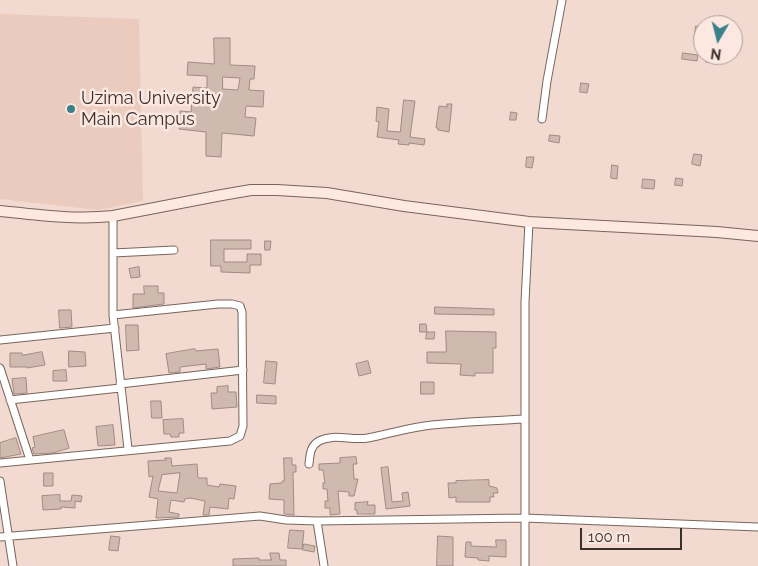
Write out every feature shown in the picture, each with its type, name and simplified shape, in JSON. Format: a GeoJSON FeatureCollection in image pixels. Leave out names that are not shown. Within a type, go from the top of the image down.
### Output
{"type":"FeatureCollection","features":[{"type":"Feature","properties":{"kind":"main road"},"geometry":{"type":"LineString","coordinates":[[0,211],[73,218],[113,216],[222,194],[251,190],[277,190],[327,193],[404,206],[530,222],[758,236]]}},
{"type":"Feature","properties":{"kind":"street"},"geometry":{"type":"LineString","coordinates":[[542,119],[547,80],[562,0]]}},
{"type":"Feature","properties":{"kind":"street"},"geometry":{"type":"LineString","coordinates":[[113,216],[113,315],[128,449]]}},
{"type":"Feature","properties":{"kind":"street"},"geometry":{"type":"LineString","coordinates":[[524,566],[525,302],[530,222]]}},
{"type":"Feature","properties":{"kind":"street"},"geometry":{"type":"LineString","coordinates":[[113,253],[174,250]]}},
{"type":"Feature","properties":{"kind":"street"},"geometry":{"type":"LineString","coordinates":[[0,463],[128,449],[230,441],[240,436],[243,426],[243,370],[242,312],[240,306],[218,304],[113,315]]}},
{"type":"Feature","properties":{"kind":"street"},"geometry":{"type":"LineString","coordinates":[[0,340],[115,328]]}},
{"type":"Feature","properties":{"kind":"street"},"geometry":{"type":"LineString","coordinates":[[0,368],[30,460]]}},
{"type":"Feature","properties":{"kind":"street"},"geometry":{"type":"LineString","coordinates":[[10,400],[243,370]]}},
{"type":"Feature","properties":{"kind":"street"},"geometry":{"type":"LineString","coordinates":[[309,464],[310,451],[314,444],[320,440],[342,437],[368,439],[405,429],[432,425],[524,419]]}},
{"type":"Feature","properties":{"kind":"street"},"geometry":{"type":"LineString","coordinates":[[0,481],[13,566]]}},
{"type":"Feature","properties":{"kind":"street"},"geometry":{"type":"LineString","coordinates":[[0,537],[260,516],[286,520],[317,521],[524,518],[758,527]]}},
{"type":"Feature","properties":{"kind":"street"},"geometry":{"type":"LineString","coordinates":[[317,521],[324,566]]}},
{"type":"Feature","properties":{"kind":"shaded area","name":"Uzima University Main Campus"},"geometry":{"type":"Polygon","coordinates":[[[0,14],[139,19],[143,201],[98,210],[0,199],[0,14]]]}},
{"type":"Feature","properties":{"kind":"building"},"geometry":{"type":"Polygon","coordinates":[[[214,38],[230,38],[230,65],[255,66],[254,79],[250,79],[249,90],[264,91],[263,107],[246,106],[245,117],[256,118],[254,136],[222,133],[221,157],[206,156],[206,132],[179,129],[180,111],[191,112],[193,87],[207,88],[207,76],[187,75],[188,62],[214,64],[214,38]],[[223,77],[223,89],[238,90],[240,78],[223,77]]]}},
{"type":"Feature","properties":{"kind":"building"},"geometry":{"type":"Polygon","coordinates":[[[683,53],[693,54],[693,60],[682,59],[683,53]]]}},
{"type":"Feature","properties":{"kind":"building"},"geometry":{"type":"Polygon","coordinates":[[[581,83],[589,84],[587,93],[580,92],[581,83]]]}},
{"type":"Feature","properties":{"kind":"building"},"geometry":{"type":"Polygon","coordinates":[[[404,100],[415,101],[410,137],[425,139],[424,145],[398,144],[399,140],[377,137],[379,122],[376,121],[377,107],[389,109],[387,131],[400,132],[404,100]]]}},
{"type":"Feature","properties":{"kind":"building"},"geometry":{"type":"Polygon","coordinates":[[[447,104],[452,104],[449,132],[436,128],[439,106],[447,107],[447,104]]]}},
{"type":"Feature","properties":{"kind":"building"},"geometry":{"type":"Polygon","coordinates":[[[511,112],[517,113],[516,120],[510,120],[511,112]]]}},
{"type":"Feature","properties":{"kind":"building"},"geometry":{"type":"Polygon","coordinates":[[[550,135],[560,136],[559,143],[549,141],[550,135]]]}},
{"type":"Feature","properties":{"kind":"building"},"geometry":{"type":"Polygon","coordinates":[[[694,154],[702,155],[700,166],[692,164],[694,154]]]}},
{"type":"Feature","properties":{"kind":"building"},"geometry":{"type":"Polygon","coordinates":[[[527,157],[534,157],[532,168],[526,167],[527,157]]]}},
{"type":"Feature","properties":{"kind":"building"},"geometry":{"type":"Polygon","coordinates":[[[612,165],[618,166],[617,179],[611,178],[612,165]]]}},
{"type":"Feature","properties":{"kind":"building"},"geometry":{"type":"Polygon","coordinates":[[[676,178],[683,179],[682,186],[675,185],[676,178]]]}},
{"type":"Feature","properties":{"kind":"building"},"geometry":{"type":"Polygon","coordinates":[[[643,179],[655,180],[654,189],[642,188],[643,179]]]}},
{"type":"Feature","properties":{"kind":"building"},"geometry":{"type":"Polygon","coordinates":[[[211,240],[251,240],[251,249],[224,249],[224,262],[247,262],[247,254],[261,254],[261,265],[250,265],[250,273],[221,272],[221,266],[211,266],[211,240]]]}},
{"type":"Feature","properties":{"kind":"building"},"geometry":{"type":"Polygon","coordinates":[[[265,241],[271,241],[270,250],[265,250],[265,241]]]}},
{"type":"Feature","properties":{"kind":"building"},"geometry":{"type":"Polygon","coordinates":[[[139,267],[140,277],[131,278],[129,269],[139,267]]]}},
{"type":"Feature","properties":{"kind":"building"},"geometry":{"type":"Polygon","coordinates":[[[144,286],[158,286],[158,293],[164,293],[164,304],[133,308],[133,294],[144,294],[144,286]]]}},
{"type":"Feature","properties":{"kind":"building"},"geometry":{"type":"Polygon","coordinates":[[[435,307],[494,309],[494,315],[435,314],[435,307]]]}},
{"type":"Feature","properties":{"kind":"building"},"geometry":{"type":"Polygon","coordinates":[[[59,310],[71,310],[72,327],[60,328],[59,310]]]}},
{"type":"Feature","properties":{"kind":"building"},"geometry":{"type":"Polygon","coordinates":[[[420,324],[426,324],[427,332],[420,332],[420,324]]]}},
{"type":"Feature","properties":{"kind":"building"},"geometry":{"type":"Polygon","coordinates":[[[126,325],[138,325],[139,350],[127,351],[126,325]]]}},
{"type":"Feature","properties":{"kind":"building"},"geometry":{"type":"Polygon","coordinates":[[[446,331],[496,332],[496,348],[493,348],[493,373],[475,373],[475,376],[460,375],[461,364],[427,363],[427,352],[446,352],[446,331]]]}},
{"type":"Feature","properties":{"kind":"building"},"geometry":{"type":"Polygon","coordinates":[[[427,332],[435,332],[434,339],[426,339],[427,332]]]}},
{"type":"Feature","properties":{"kind":"building"},"geometry":{"type":"Polygon","coordinates":[[[195,349],[196,351],[218,349],[220,367],[206,369],[206,364],[180,367],[180,372],[169,373],[166,354],[195,349]]]}},
{"type":"Feature","properties":{"kind":"building"},"geometry":{"type":"Polygon","coordinates":[[[69,351],[85,352],[86,366],[69,367],[69,351]]]}},
{"type":"Feature","properties":{"kind":"building"},"geometry":{"type":"Polygon","coordinates":[[[42,352],[45,365],[27,368],[10,367],[10,353],[22,353],[22,355],[42,352]]]}},
{"type":"Feature","properties":{"kind":"building"},"geometry":{"type":"Polygon","coordinates":[[[266,361],[277,362],[275,384],[264,383],[266,361]]]}},
{"type":"Feature","properties":{"kind":"building"},"geometry":{"type":"Polygon","coordinates":[[[368,361],[371,373],[359,376],[356,364],[368,361]]]}},
{"type":"Feature","properties":{"kind":"building"},"geometry":{"type":"Polygon","coordinates":[[[66,370],[67,381],[53,381],[53,371],[66,370]]]}},
{"type":"Feature","properties":{"kind":"building"},"geometry":{"type":"Polygon","coordinates":[[[26,378],[27,393],[14,394],[12,379],[26,378]]]}},
{"type":"Feature","properties":{"kind":"building"},"geometry":{"type":"Polygon","coordinates":[[[421,382],[434,382],[434,394],[421,394],[421,382]]]}},
{"type":"Feature","properties":{"kind":"building"},"geometry":{"type":"Polygon","coordinates":[[[228,386],[228,392],[236,392],[237,407],[212,409],[211,393],[217,393],[217,387],[228,386]]]}},
{"type":"Feature","properties":{"kind":"building"},"geometry":{"type":"Polygon","coordinates":[[[257,395],[276,396],[276,404],[257,403],[257,395]]]}},
{"type":"Feature","properties":{"kind":"building"},"geometry":{"type":"Polygon","coordinates":[[[151,401],[161,401],[162,418],[152,418],[151,401]]]}},
{"type":"Feature","properties":{"kind":"building"},"geometry":{"type":"Polygon","coordinates":[[[183,419],[184,433],[179,433],[179,437],[171,437],[170,434],[164,434],[163,420],[183,419]]]}},
{"type":"Feature","properties":{"kind":"building"},"geometry":{"type":"Polygon","coordinates":[[[113,425],[115,445],[98,446],[96,427],[113,425]]]}},
{"type":"Feature","properties":{"kind":"building"},"geometry":{"type":"Polygon","coordinates":[[[64,430],[69,448],[53,453],[34,454],[32,448],[35,447],[33,437],[64,430]]]}},
{"type":"Feature","properties":{"kind":"building"},"geometry":{"type":"Polygon","coordinates":[[[16,438],[21,454],[0,458],[0,443],[16,438]]]}},
{"type":"Feature","properties":{"kind":"building"},"geometry":{"type":"Polygon","coordinates":[[[356,457],[357,464],[353,464],[354,479],[358,479],[354,496],[349,496],[349,492],[338,491],[340,514],[330,515],[330,508],[325,508],[325,501],[328,501],[327,489],[323,489],[323,483],[325,483],[323,470],[319,470],[319,464],[340,463],[340,458],[356,457]]]}},
{"type":"Feature","properties":{"kind":"building"},"geometry":{"type":"Polygon","coordinates":[[[165,458],[171,458],[172,466],[197,464],[198,478],[207,478],[207,485],[219,487],[220,484],[236,486],[234,499],[229,498],[228,509],[210,507],[209,515],[203,515],[205,501],[190,498],[185,499],[184,502],[171,500],[169,512],[179,514],[179,517],[156,518],[158,499],[149,497],[153,476],[149,477],[148,461],[166,460],[165,458]],[[180,473],[162,475],[158,491],[177,493],[180,473]]]}},
{"type":"Feature","properties":{"kind":"building"},"geometry":{"type":"Polygon","coordinates":[[[284,458],[292,458],[292,465],[296,465],[296,472],[293,472],[294,515],[284,514],[284,500],[269,499],[270,484],[282,483],[284,481],[284,458]]]}},
{"type":"Feature","properties":{"kind":"building"},"geometry":{"type":"Polygon","coordinates":[[[388,467],[392,502],[403,501],[402,493],[408,492],[410,506],[386,509],[381,468],[388,467]]]}},
{"type":"Feature","properties":{"kind":"building"},"geometry":{"type":"Polygon","coordinates":[[[44,473],[53,473],[53,486],[44,486],[44,473]]]}},
{"type":"Feature","properties":{"kind":"building"},"geometry":{"type":"Polygon","coordinates":[[[489,480],[489,486],[497,488],[498,493],[493,493],[494,497],[490,497],[490,502],[456,502],[456,497],[449,498],[448,483],[489,480]]]}},
{"type":"Feature","properties":{"kind":"building"},"geometry":{"type":"Polygon","coordinates":[[[60,495],[60,501],[71,501],[72,495],[82,496],[81,502],[75,501],[75,508],[61,507],[61,509],[43,510],[42,496],[60,495]]]}},
{"type":"Feature","properties":{"kind":"building"},"geometry":{"type":"Polygon","coordinates":[[[368,502],[367,505],[375,505],[375,514],[357,514],[355,503],[368,502]]]}},
{"type":"Feature","properties":{"kind":"building"},"geometry":{"type":"Polygon","coordinates":[[[290,530],[304,531],[302,549],[288,548],[290,530]]]}},
{"type":"Feature","properties":{"kind":"building"},"geometry":{"type":"Polygon","coordinates":[[[111,536],[120,537],[118,551],[109,550],[111,536]]]}},
{"type":"Feature","properties":{"kind":"building"},"geometry":{"type":"Polygon","coordinates":[[[438,536],[453,537],[453,566],[437,566],[438,536]]]}},
{"type":"Feature","properties":{"kind":"building"},"geometry":{"type":"Polygon","coordinates":[[[496,540],[506,540],[506,557],[489,556],[489,561],[465,557],[466,542],[471,542],[471,546],[496,547],[496,540]]]}},
{"type":"Feature","properties":{"kind":"building"},"geometry":{"type":"Polygon","coordinates":[[[304,544],[315,546],[314,552],[303,550],[304,544]]]}},
{"type":"Feature","properties":{"kind":"building"},"geometry":{"type":"Polygon","coordinates":[[[270,553],[279,553],[280,560],[286,560],[286,566],[233,566],[233,559],[259,558],[259,560],[271,560],[270,553]]]}},
{"type":"Feature","properties":{"kind":"place","name":"Uzima University Main Campus"},"geometry":{"type":"Point","coordinates":[71,109]}}]}
